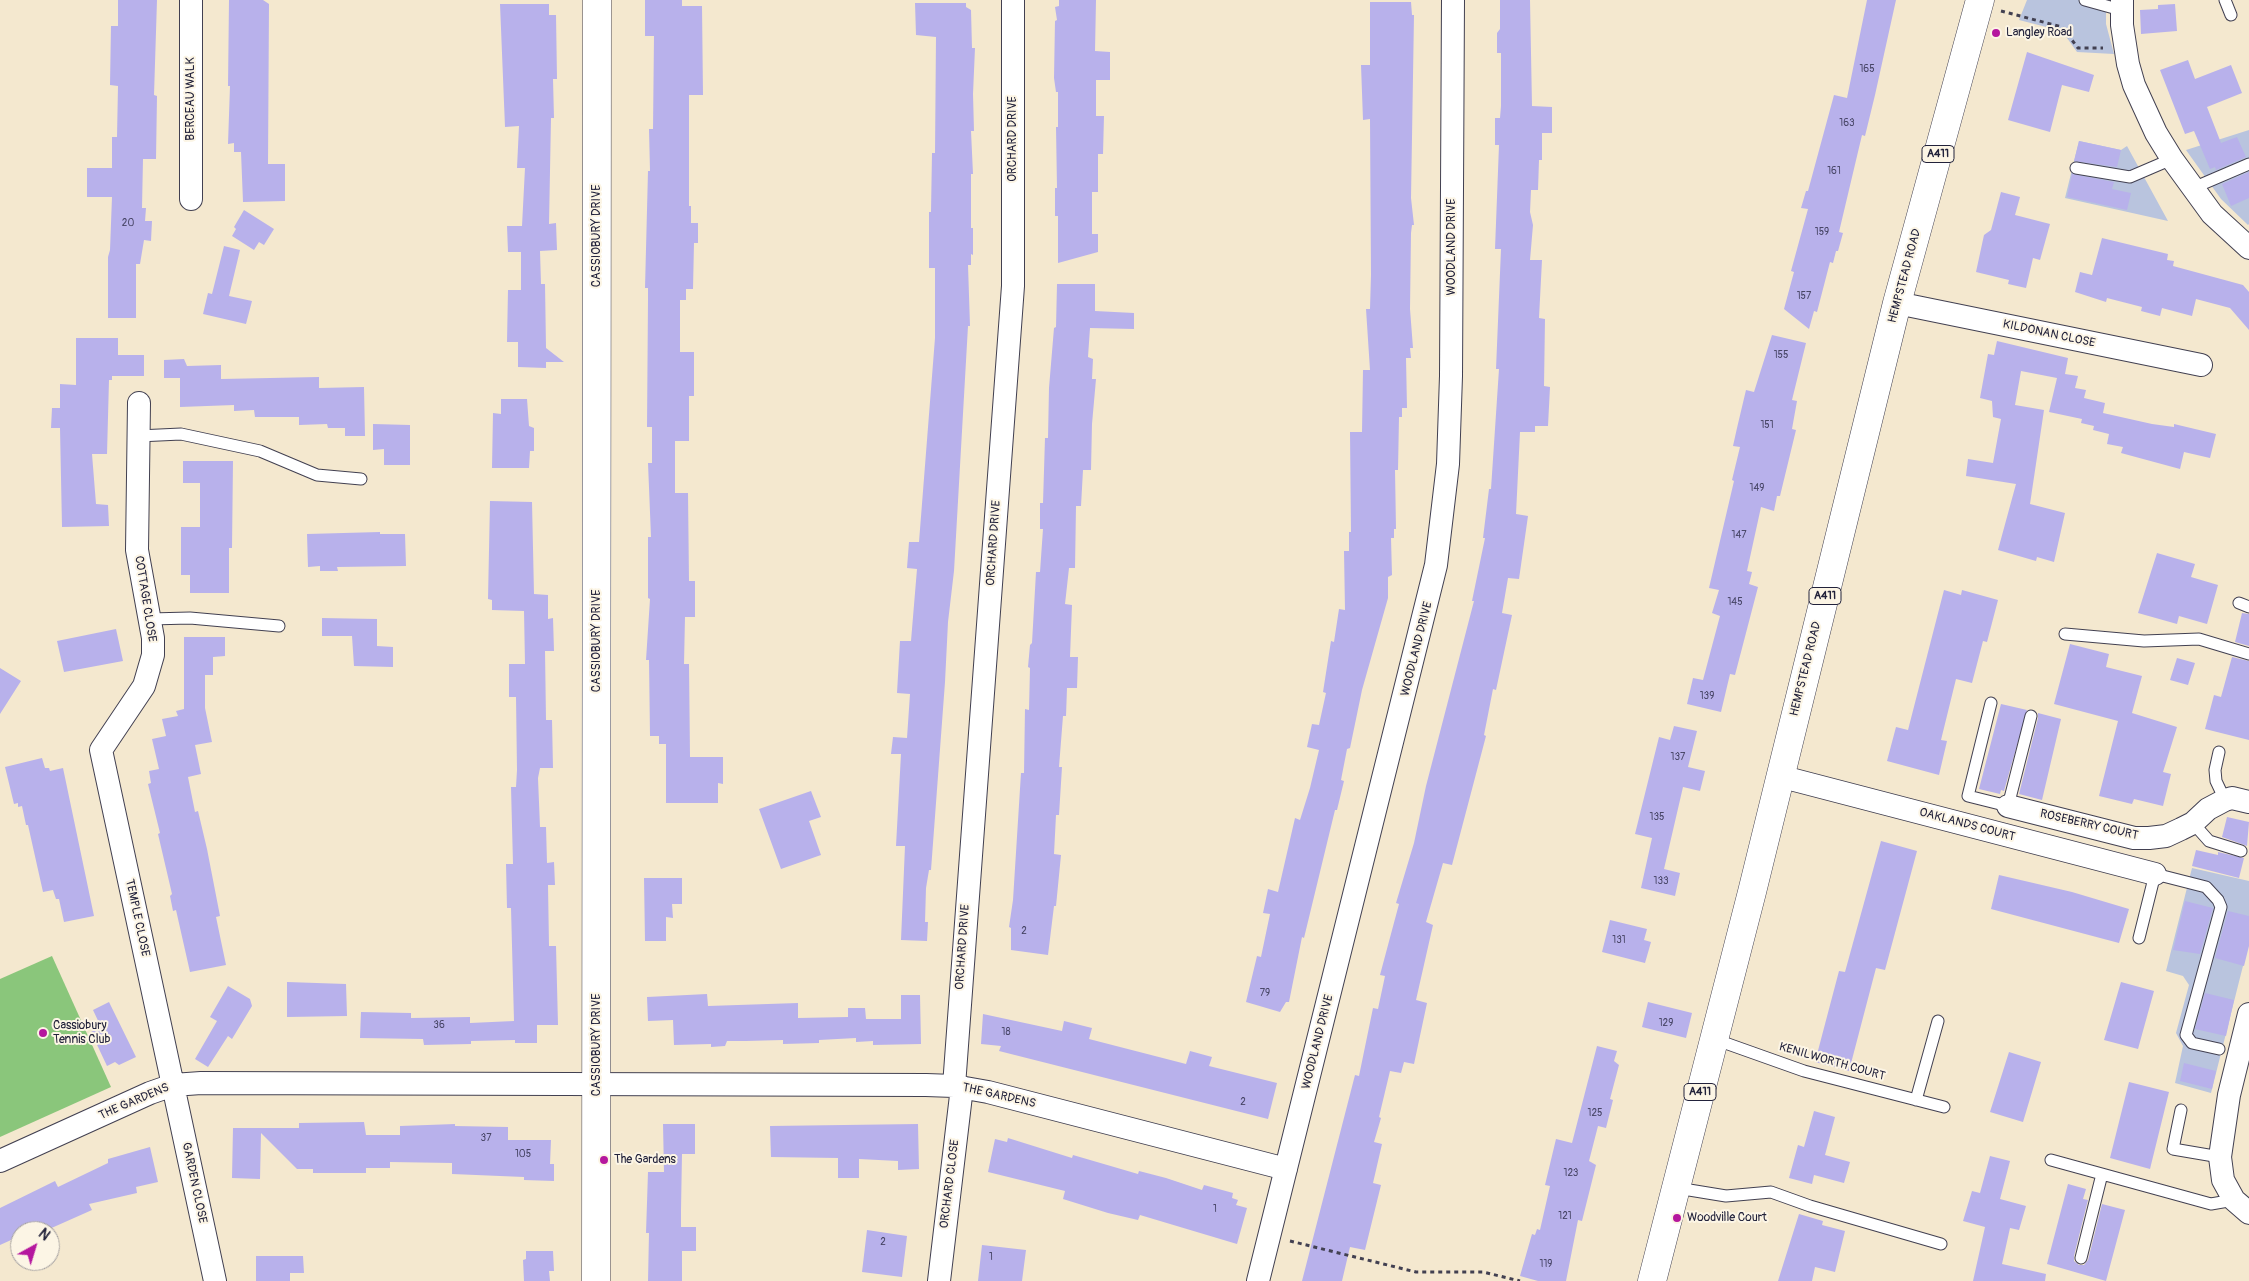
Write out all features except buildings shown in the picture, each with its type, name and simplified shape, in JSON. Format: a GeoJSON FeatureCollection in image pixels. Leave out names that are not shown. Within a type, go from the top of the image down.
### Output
{"type":"FeatureCollection","features":[{"type":"Feature","properties":{"kind":"main road","name":"CASSIOBURY DRIVE"},"geometry":{"type":"LineString","coordinates":[[596,1281],[597,0]]}},
{"type":"Feature","properties":{"kind":"main road","name":"HEMPSTEAD ROAD"},"geometry":{"type":"LineString","coordinates":[[1652,1281],[1897,303],[1979,3]]}},
{"type":"Feature","properties":{"kind":"street","name":"BERCEAU WALK"},"geometry":{"type":"LineString","coordinates":[[191,0],[191,198]]}},
{"type":"Feature","properties":{"kind":"street","name":"ORCHARD DRIVE"},"geometry":{"type":"LineString","coordinates":[[958,1086],[1013,286],[1013,0]]}},
{"type":"Feature","properties":{"kind":"street","name":"WOODLAND DRIVE"},"geometry":{"type":"LineString","coordinates":[[1258,1281],[1425,616],[1437,557],[1448,464],[1451,376],[1453,0]]}},
{"type":"Feature","properties":{"kind":"street"},"geometry":{"type":"LineString","coordinates":[[2122,5],[2125,48],[2134,85],[2143,107],[2172,159],[2212,214],[2249,247]]}},
{"type":"Feature","properties":{"kind":"street","name":"KILDONAN CLOSE"},"geometry":{"type":"LineString","coordinates":[[1897,303],[2201,365]]}},
{"type":"Feature","properties":{"kind":"street","name":"COTTAGE CLOSE"},"geometry":{"type":"LineString","coordinates":[[101,750],[144,686],[154,655],[138,550],[139,403]]}},
{"type":"Feature","properties":{"kind":"street","name":"TEMPLE CLOSE"},"geometry":{"type":"LineString","coordinates":[[101,750],[173,1085]]}},
{"type":"Feature","properties":{"kind":"street","name":"OAKLANDS COURT"},"geometry":{"type":"LineString","coordinates":[[1779,776],[2155,874]]}},
{"type":"Feature","properties":{"kind":"street"},"geometry":{"type":"LineString","coordinates":[[2225,800],[2232,798],[2249,802]]}},
{"type":"Feature","properties":{"kind":"street","name":"ROSEBERRY COURT"},"geometry":{"type":"LineString","coordinates":[[2008,806],[2134,838],[2166,836],[2193,823],[2208,809],[2225,800]]}},
{"type":"Feature","properties":{"kind":"street"},"geometry":{"type":"LineString","coordinates":[[2242,1206],[2223,1180],[2220,1157],[2229,1095],[2249,1014]]}},
{"type":"Feature","properties":{"kind":"street","name":"THE GARDENS"},"geometry":{"type":"LineString","coordinates":[[0,1161],[150,1093],[173,1085],[201,1083],[958,1086],[1286,1169]]}},
{"type":"Feature","properties":{"kind":"street","name":"GARDEN CLOSE"},"geometry":{"type":"LineString","coordinates":[[173,1085],[215,1281]]}},
{"type":"Feature","properties":{"kind":"street","name":"ORCHARD CLOSE"},"geometry":{"type":"LineString","coordinates":[[938,1281],[958,1086]]}},
{"type":"Feature","properties":{"kind":"lane"},"geometry":{"type":"LineString","coordinates":[[2085,0],[2122,5]]}},
{"type":"Feature","properties":{"kind":"lane"},"geometry":{"type":"LineString","coordinates":[[2225,0],[2231,16]]}},
{"type":"Feature","properties":{"kind":"lane"},"geometry":{"type":"LineString","coordinates":[[2076,168],[2130,177],[2172,159]]}},
{"type":"Feature","properties":{"kind":"lane"},"geometry":{"type":"LineString","coordinates":[[2193,188],[2249,164]]}},
{"type":"Feature","properties":{"kind":"lane"},"geometry":{"type":"LineString","coordinates":[[138,436],[180,434],[260,451],[317,475],[361,479]]}},
{"type":"Feature","properties":{"kind":"lane"},"geometry":{"type":"LineString","coordinates":[[150,619],[190,618],[280,626]]}},
{"type":"Feature","properties":{"kind":"lane"},"geometry":{"type":"LineString","coordinates":[[2066,634],[2144,641],[2198,638],[2249,654]]}},
{"type":"Feature","properties":{"kind":"lane"},"geometry":{"type":"LineString","coordinates":[[1992,703],[1968,796],[2008,806],[2031,716]]}},
{"type":"Feature","properties":{"kind":"lane"},"geometry":{"type":"LineString","coordinates":[[2219,752],[2214,770],[2216,781],[2225,800]]}},
{"type":"Feature","properties":{"kind":"lane"},"geometry":{"type":"LineString","coordinates":[[2193,823],[2209,841],[2241,851]]}},
{"type":"Feature","properties":{"kind":"lane"},"geometry":{"type":"LineString","coordinates":[[2139,938],[2155,874],[2206,888],[2213,892],[2221,907],[2186,1035],[2192,1043],[2218,1049]]}},
{"type":"Feature","properties":{"kind":"lane"},"geometry":{"type":"LineString","coordinates":[[1916,1100],[1938,1021]]}},
{"type":"Feature","properties":{"kind":"lane","name":"KENILWORTH COURT"},"geometry":{"type":"LineString","coordinates":[[1714,1038],[1804,1071],[1944,1107]]}},
{"type":"Feature","properties":{"kind":"lane"},"geometry":{"type":"LineString","coordinates":[[2181,1110],[2173,1150],[2220,1157]]}},
{"type":"Feature","properties":{"kind":"lane"},"geometry":{"type":"LineString","coordinates":[[2051,1160],[2211,1204],[2242,1206]]}},
{"type":"Feature","properties":{"kind":"lane"},"geometry":{"type":"LineString","coordinates":[[2081,1258],[2102,1174]]}},
{"type":"Feature","properties":{"kind":"lane"},"geometry":{"type":"LineString","coordinates":[[1676,1188],[1726,1196],[1771,1192],[1810,1206],[1941,1244]]}},
{"type":"Feature","properties":{"kind":"path"},"geometry":{"type":"LineString","coordinates":[[1979,3],[2062,27],[2078,48],[2125,48]]}},
{"type":"Feature","properties":{"kind":"path"},"geometry":{"type":"LineString","coordinates":[[1270,1236],[1416,1272],[1483,1272],[1520,1281]]}},
{"type":"Feature","properties":{"kind":"shaded area"},"geometry":{"type":"Polygon","coordinates":[[[2027,0],[2106,0],[2106,24],[2114,54],[2077,52],[2062,31],[2019,20],[2027,0]]]}},
{"type":"Feature","properties":{"kind":"shaded area"},"geometry":{"type":"Polygon","coordinates":[[[2249,130],[2248,225],[2221,199],[2186,150],[2249,130]]]}},
{"type":"Feature","properties":{"kind":"shaded area"},"geometry":{"type":"Polygon","coordinates":[[[2079,141],[2121,150],[2127,146],[2168,221],[2065,198],[2079,141]]]}},
{"type":"Feature","properties":{"kind":"shaded area"},"geometry":{"type":"Polygon","coordinates":[[[2192,868],[2249,881],[2249,942],[2211,1093],[2175,1083],[2183,1046],[2176,1033],[2189,985],[2183,976],[2166,971],[2192,868]]]}},
{"type":"Feature","properties":{"kind":"green space","name":"Cassiobury Tennis Club"},"geometry":{"type":"Polygon","coordinates":[[[52,956],[111,1087],[0,1137],[0,979],[52,956]]]}},
{"type":"Feature","properties":{"kind":"place","name":"Langley Road"},"geometry":{"type":"Point","coordinates":[1996,33]}},
{"type":"Feature","properties":{"kind":"place","name":"Cassiobury Tennis Club"},"geometry":{"type":"Point","coordinates":[43,1033]}},
{"type":"Feature","properties":{"kind":"place","name":"The Gardens"},"geometry":{"type":"Point","coordinates":[604,1160]}},
{"type":"Feature","properties":{"kind":"place","name":"Woodville Court"},"geometry":{"type":"Point","coordinates":[1677,1218]}}]}
